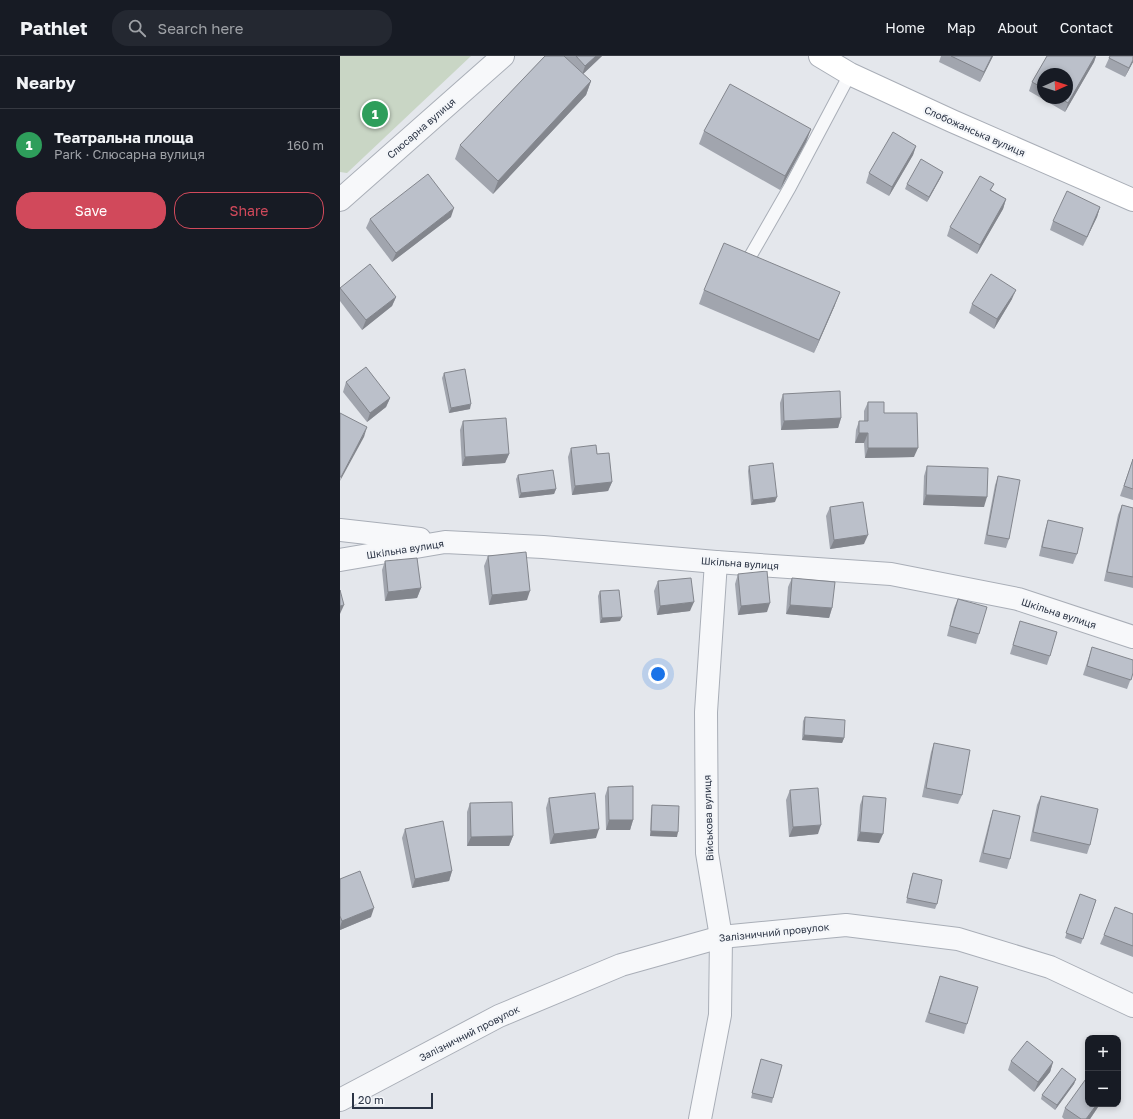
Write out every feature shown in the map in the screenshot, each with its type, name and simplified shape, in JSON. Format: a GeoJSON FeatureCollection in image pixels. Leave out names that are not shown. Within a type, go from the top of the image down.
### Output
{"type":"FeatureCollection","features":[{"type":"Feature","properties":{"kind":"street","name":"Слюсарна вулиця"},"geometry":{"type":"LineString","coordinates":[[340,200],[502,56]]}},
{"type":"Feature","properties":{"kind":"street","name":"Слобожанська вулиця"},"geometry":{"type":"LineString","coordinates":[[820,56],[850,74],[959,124],[1133,200]]}},
{"type":"Feature","properties":{"kind":"street"},"geometry":{"type":"LineString","coordinates":[[340,530],[445,542]]}},
{"type":"Feature","properties":{"kind":"street","name":"Шкільна вулиця"},"geometry":{"type":"LineString","coordinates":[[340,560],[445,542],[543,547],[716,562],[891,574],[1018,600],[1133,637]]}},
{"type":"Feature","properties":{"kind":"street","name":"Військова вулиця"},"geometry":{"type":"LineString","coordinates":[[700,1119],[720,1015],[721,937],[707,853],[706,712],[716,562]]}},
{"type":"Feature","properties":{"kind":"street","name":"Залізничний провулок"},"geometry":{"type":"LineString","coordinates":[[340,1100],[506,1013],[621,965],[721,937],[846,924],[958,939],[1050,967],[1133,1006]]}},
{"type":"Feature","properties":{"kind":"lane"},"geometry":{"type":"LineString","coordinates":[[751,255],[790,187],[850,74]]}},
{"type":"Feature","properties":{"kind":"green space"},"geometry":{"type":"Polygon","coordinates":[[[340,56],[471,56],[347,173],[340,172],[340,56]]]}},
{"type":"Feature","properties":{"kind":"building"},"geometry":{"type":"Polygon","coordinates":[[[545,56],[564,56],[591,81],[498,181],[460,145],[545,56]]]}},
{"type":"Feature","properties":{"kind":"building"},"geometry":{"type":"Polygon","coordinates":[[[576,56],[596,56],[585,66],[576,56]]]}},
{"type":"Feature","properties":{"kind":"building"},"geometry":{"type":"Polygon","coordinates":[[[951,56],[992,56],[984,72],[951,56]]]}},
{"type":"Feature","properties":{"kind":"building"},"geometry":{"type":"Polygon","coordinates":[[[1047,56],[1095,56],[1073,94],[1073,68],[1040,68],[1047,56]]]}},
{"type":"Feature","properties":{"kind":"building"},"geometry":{"type":"Polygon","coordinates":[[[1110,56],[1133,56],[1133,60],[1129,68],[1109,58],[1110,56]]]}},
{"type":"Feature","properties":{"kind":"building"},"geometry":{"type":"Polygon","coordinates":[[[1037,73],[1037,85],[1032,82],[1037,73]]]}},
{"type":"Feature","properties":{"kind":"building"},"geometry":{"type":"Polygon","coordinates":[[[730,84],[811,129],[785,176],[704,131],[730,84]]]}},
{"type":"Feature","properties":{"kind":"building"},"geometry":{"type":"Polygon","coordinates":[[[893,132],[916,146],[892,187],[869,173],[893,132]]]}},
{"type":"Feature","properties":{"kind":"building"},"geometry":{"type":"Polygon","coordinates":[[[921,159],[943,172],[929,197],[907,184],[921,159]]]}},
{"type":"Feature","properties":{"kind":"building"},"geometry":{"type":"Polygon","coordinates":[[[428,174],[454,208],[396,253],[370,219],[428,174]]]}},
{"type":"Feature","properties":{"kind":"building"},"geometry":{"type":"Polygon","coordinates":[[[980,176],[994,184],[990,190],[1006,199],[980,245],[950,227],[980,176]]]}},
{"type":"Feature","properties":{"kind":"building"},"geometry":{"type":"Polygon","coordinates":[[[1067,191],[1100,207],[1087,237],[1053,221],[1067,191]]]}},
{"type":"Feature","properties":{"kind":"building"},"geometry":{"type":"Polygon","coordinates":[[[724,243],[840,292],[819,340],[704,290],[724,243]]]}},
{"type":"Feature","properties":{"kind":"building"},"geometry":{"type":"Polygon","coordinates":[[[370,264],[396,297],[366,320],[340,288],[370,264]]]}},
{"type":"Feature","properties":{"kind":"building"},"geometry":{"type":"Polygon","coordinates":[[[991,274],[1016,290],[997,319],[972,304],[991,274]]]}},
{"type":"Feature","properties":{"kind":"building"},"geometry":{"type":"Polygon","coordinates":[[[366,367],[390,398],[370,413],[346,382],[366,367]]]}},
{"type":"Feature","properties":{"kind":"building"},"geometry":{"type":"Polygon","coordinates":[[[465,369],[471,404],[451,408],[444,373],[465,369]]]}},
{"type":"Feature","properties":{"kind":"building"},"geometry":{"type":"Polygon","coordinates":[[[840,391],[841,418],[784,421],[783,394],[840,391]]]}},
{"type":"Feature","properties":{"kind":"building"},"geometry":{"type":"Polygon","coordinates":[[[868,402],[884,402],[884,413],[917,413],[918,448],[868,448],[868,433],[859,433],[859,421],[868,421],[868,402]]]}},
{"type":"Feature","properties":{"kind":"building"},"geometry":{"type":"Polygon","coordinates":[[[340,413],[367,427],[341,477],[340,477],[340,413]]]}},
{"type":"Feature","properties":{"kind":"building"},"geometry":{"type":"Polygon","coordinates":[[[506,418],[509,454],[465,457],[463,421],[506,418]]]}},
{"type":"Feature","properties":{"kind":"building"},"geometry":{"type":"Polygon","coordinates":[[[596,445],[597,454],[609,453],[612,482],[575,486],[571,448],[596,445]]]}},
{"type":"Feature","properties":{"kind":"building"},"geometry":{"type":"Polygon","coordinates":[[[1133,459],[1133,489],[1124,486],[1133,459]]]}},
{"type":"Feature","properties":{"kind":"building"},"geometry":{"type":"Polygon","coordinates":[[[773,463],[777,497],[753,500],[749,466],[773,463]]]}},
{"type":"Feature","properties":{"kind":"building"},"geometry":{"type":"Polygon","coordinates":[[[927,466],[988,468],[987,497],[926,495],[927,466]]]}},
{"type":"Feature","properties":{"kind":"building"},"geometry":{"type":"Polygon","coordinates":[[[553,470],[556,489],[521,493],[518,475],[553,470]]]}},
{"type":"Feature","properties":{"kind":"building"},"geometry":{"type":"Polygon","coordinates":[[[998,476],[1020,480],[1009,539],[987,535],[998,476]]]}},
{"type":"Feature","properties":{"kind":"building"},"geometry":{"type":"Polygon","coordinates":[[[863,502],[868,535],[834,540],[830,507],[863,502]]]}},
{"type":"Feature","properties":{"kind":"building"},"geometry":{"type":"Polygon","coordinates":[[[1122,505],[1133,508],[1133,577],[1107,572],[1122,505]]]}},
{"type":"Feature","properties":{"kind":"building"},"geometry":{"type":"Polygon","coordinates":[[[1048,520],[1083,528],[1077,554],[1042,547],[1048,520]]]}},
{"type":"Feature","properties":{"kind":"building"},"geometry":{"type":"Polygon","coordinates":[[[526,552],[530,591],[492,595],[488,556],[526,552]]]}},
{"type":"Feature","properties":{"kind":"building"},"geometry":{"type":"Polygon","coordinates":[[[417,558],[421,588],[388,592],[385,561],[417,558]]]}},
{"type":"Feature","properties":{"kind":"building"},"geometry":{"type":"Polygon","coordinates":[[[767,571],[770,603],[741,606],[738,574],[767,571]]]}},
{"type":"Feature","properties":{"kind":"building"},"geometry":{"type":"Polygon","coordinates":[[[691,578],[694,602],[660,606],[658,581],[691,578]]]}},
{"type":"Feature","properties":{"kind":"building"},"geometry":{"type":"Polygon","coordinates":[[[792,578],[835,582],[832,608],[790,605],[792,578]]]}},
{"type":"Feature","properties":{"kind":"building"},"geometry":{"type":"Polygon","coordinates":[[[340,590],[344,605],[340,606],[340,590]]]}},
{"type":"Feature","properties":{"kind":"building"},"geometry":{"type":"Polygon","coordinates":[[[619,590],[622,617],[602,618],[600,591],[619,590]]]}},
{"type":"Feature","properties":{"kind":"building"},"geometry":{"type":"Polygon","coordinates":[[[958,599],[987,607],[979,634],[950,626],[958,599]]]}},
{"type":"Feature","properties":{"kind":"building"},"geometry":{"type":"Polygon","coordinates":[[[1020,621],[1057,632],[1050,656],[1013,645],[1020,621]]]}},
{"type":"Feature","properties":{"kind":"building"},"geometry":{"type":"Polygon","coordinates":[[[1092,647],[1133,660],[1133,673],[1131,680],[1087,666],[1092,647]]]}},
{"type":"Feature","properties":{"kind":"building"},"geometry":{"type":"Polygon","coordinates":[[[805,717],[845,720],[844,738],[804,735],[805,717]]]}},
{"type":"Feature","properties":{"kind":"building"},"geometry":{"type":"Polygon","coordinates":[[[934,743],[970,750],[962,795],[926,788],[934,743]]]}},
{"type":"Feature","properties":{"kind":"building"},"geometry":{"type":"Polygon","coordinates":[[[633,786],[633,820],[609,820],[608,787],[633,786]]]}},
{"type":"Feature","properties":{"kind":"building"},"geometry":{"type":"Polygon","coordinates":[[[818,788],[821,825],[793,827],[790,790],[818,788]]]}},
{"type":"Feature","properties":{"kind":"building"},"geometry":{"type":"Polygon","coordinates":[[[595,793],[599,829],[554,834],[549,798],[595,793]]]}},
{"type":"Feature","properties":{"kind":"building"},"geometry":{"type":"Polygon","coordinates":[[[863,796],[886,798],[883,834],[860,832],[863,796]]]}},
{"type":"Feature","properties":{"kind":"building"},"geometry":{"type":"Polygon","coordinates":[[[1041,796],[1098,809],[1090,845],[1033,832],[1041,796]]]}},
{"type":"Feature","properties":{"kind":"building"},"geometry":{"type":"Polygon","coordinates":[[[512,802],[513,836],[471,837],[470,803],[512,802]]]}},
{"type":"Feature","properties":{"kind":"building"},"geometry":{"type":"Polygon","coordinates":[[[652,805],[679,806],[678,832],[651,831],[652,805]]]}},
{"type":"Feature","properties":{"kind":"building"},"geometry":{"type":"Polygon","coordinates":[[[993,810],[1020,816],[1010,859],[983,853],[993,810]]]}},
{"type":"Feature","properties":{"kind":"building"},"geometry":{"type":"Polygon","coordinates":[[[443,821],[452,871],[415,879],[405,829],[443,821]]]}},
{"type":"Feature","properties":{"kind":"building"},"geometry":{"type":"Polygon","coordinates":[[[360,871],[374,908],[342,921],[340,916],[340,879],[360,871]]]}},
{"type":"Feature","properties":{"kind":"building"},"geometry":{"type":"Polygon","coordinates":[[[913,873],[942,880],[937,904],[907,898],[913,873]]]}},
{"type":"Feature","properties":{"kind":"building"},"geometry":{"type":"Polygon","coordinates":[[[1080,894],[1096,900],[1083,939],[1066,933],[1080,894]]]}},
{"type":"Feature","properties":{"kind":"building"},"geometry":{"type":"Polygon","coordinates":[[[1115,907],[1133,914],[1133,946],[1104,935],[1115,907]]]}},
{"type":"Feature","properties":{"kind":"building"},"geometry":{"type":"Polygon","coordinates":[[[940,976],[978,987],[967,1024],[929,1013],[940,976]]]}},
{"type":"Feature","properties":{"kind":"building"},"geometry":{"type":"Polygon","coordinates":[[[1027,1041],[1053,1062],[1038,1082],[1011,1061],[1027,1041]]]}},
{"type":"Feature","properties":{"kind":"building"},"geometry":{"type":"Polygon","coordinates":[[[761,1059],[782,1065],[773,1098],[752,1093],[761,1059]]]}},
{"type":"Feature","properties":{"kind":"building"},"geometry":{"type":"Polygon","coordinates":[[[1062,1068],[1076,1079],[1057,1105],[1042,1095],[1062,1068]]]}},
{"type":"Feature","properties":{"kind":"building"},"geometry":{"type":"Polygon","coordinates":[[[1085,1080],[1085,1107],[1095,1107],[1086,1119],[1081,1119],[1065,1108],[1085,1080]]]}},
{"type":"Feature","properties":{"kind":"place","name":"Театральна площа"},"geometry":{"type":"Point","coordinates":[375,114]}}]}
